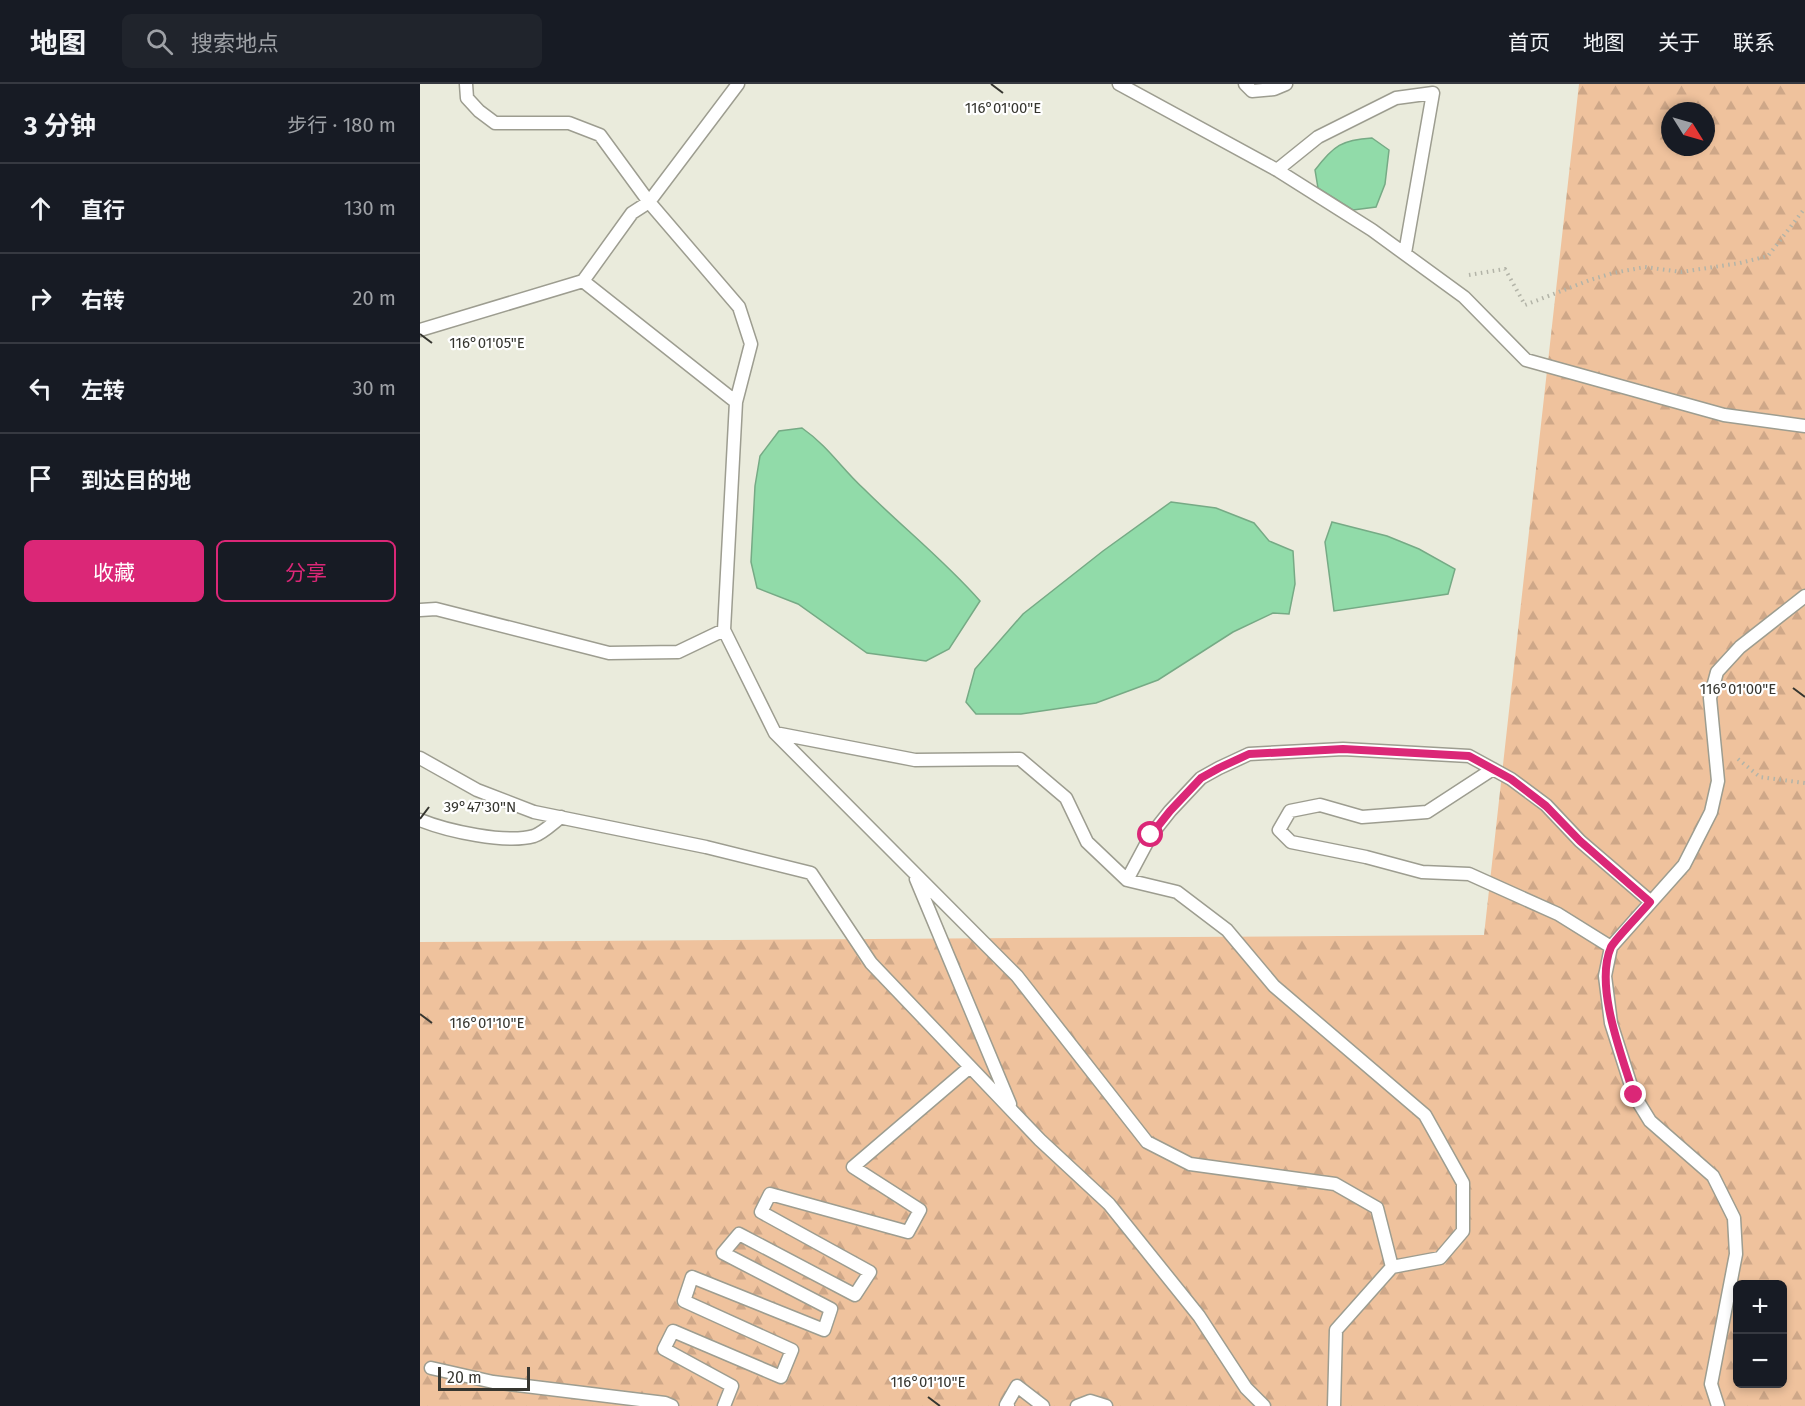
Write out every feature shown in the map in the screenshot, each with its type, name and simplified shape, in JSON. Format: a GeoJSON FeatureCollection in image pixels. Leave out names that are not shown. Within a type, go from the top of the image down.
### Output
{"type":"FeatureCollection","features":[{"type":"Feature","properties":{"kind":"lane"},"geometry":{"type":"LineString","coordinates":[[466,84],[467,98],[495,123],[569,123],[600,135],[649,202],[739,307],[751,344],[736,402],[724,630],[775,733],[1017,976],[1146,1142],[1190,1164],[1335,1184],[1377,1208],[1392,1267]]}},
{"type":"Feature","properties":{"kind":"lane"},"geometry":{"type":"LineString","coordinates":[[420,330],[584,282],[632,213],[649,202],[738,84]]}},
{"type":"Feature","properties":{"kind":"lane"},"geometry":{"type":"LineString","coordinates":[[1119,84],[1277,170],[1405,253],[1464,297],[1526,360],[1724,415],[1805,426]]}},
{"type":"Feature","properties":{"kind":"lane"},"geometry":{"type":"LineString","coordinates":[[1245,84],[1252,91],[1274,89],[1286,84]]}},
{"type":"Feature","properties":{"kind":"lane"},"geometry":{"type":"LineString","coordinates":[[1277,170],[1318,137],[1396,98],[1436,89],[1405,253]]}},
{"type":"Feature","properties":{"kind":"lane"},"geometry":{"type":"LineString","coordinates":[[584,282],[736,402]]}},
{"type":"Feature","properties":{"kind":"lane"},"geometry":{"type":"LineString","coordinates":[[1718,1406],[1711,1384],[1736,1254],[1734,1218],[1713,1176],[1650,1121],[1634,1095],[1611,1023],[1605,976],[1611,947],[1684,865],[1711,812],[1718,781],[1710,698],[1717,672],[1740,648],[1805,596]]}},
{"type":"Feature","properties":{"kind":"lane"},"geometry":{"type":"LineString","coordinates":[[420,610],[436,609],[609,653],[678,652],[724,630]]}},
{"type":"Feature","properties":{"kind":"lane"},"geometry":{"type":"LineString","coordinates":[[775,733],[915,760],[1020,759],[1066,798],[1087,842],[1127,880],[1177,892],[1227,930],[1274,986],[1425,1115],[1463,1183],[1463,1231],[1440,1258],[1392,1267],[1336,1330],[1334,1406]]}},
{"type":"Feature","properties":{"kind":"lane"},"geometry":{"type":"LineString","coordinates":[[1127,880],[1151,835],[1201,778],[1249,754],[1343,749],[1469,756],[1511,779],[1546,806],[1580,841],[1650,902]]}},
{"type":"Feature","properties":{"kind":"lane"},"geometry":{"type":"LineString","coordinates":[[420,758],[477,790],[534,812],[706,847],[811,873],[872,963],[1040,1140],[1109,1204],[1199,1316],[1246,1388],[1264,1406]]}},
{"type":"Feature","properties":{"kind":"lane"},"geometry":{"type":"LineString","coordinates":[[1493,769],[1427,812],[1362,817],[1320,805],[1290,811],[1279,830],[1291,842],[1366,857],[1422,872],[1469,874],[1558,914],[1611,947]]}},
{"type":"Feature","properties":{"kind":"lane"},"geometry":{"type":"LineString","coordinates":[[420,820],[440,828],[507,838],[536,836],[561,817]]}},
{"type":"Feature","properties":{"kind":"lane"},"geometry":{"type":"LineString","coordinates":[[914,873],[1012,1111]]}},
{"type":"Feature","properties":{"kind":"lane"},"geometry":{"type":"LineString","coordinates":[[724,1406],[732,1386],[664,1349],[673,1331],[781,1377],[792,1350],[684,1301],[692,1277],[824,1330],[831,1309],[723,1253],[739,1234],[855,1295],[870,1272],[761,1212],[770,1194],[908,1232],[920,1210],[853,1167],[970,1067]]}},
{"type":"Feature","properties":{"kind":"lane"},"geometry":{"type":"LineString","coordinates":[[431,1368],[493,1382],[672,1406]]}},
{"type":"Feature","properties":{"kind":"lane"},"geometry":{"type":"LineString","coordinates":[[1008,1406],[1006,1405],[1017,1386],[1043,1406]]}},
{"type":"Feature","properties":{"kind":"lane"},"geometry":{"type":"LineString","coordinates":[[1077,1406],[1090,1401],[1106,1406]]}},
{"type":"Feature","properties":{"kind":"path"},"geometry":{"type":"LineString","coordinates":[[1464,297],[1469,275],[1504,269],[1525,305],[1613,273],[1645,267],[1682,273],[1768,256],[1805,208]]}},
{"type":"Feature","properties":{"kind":"path"},"geometry":{"type":"LineString","coordinates":[[1718,781],[1735,757],[1760,777],[1805,783]]}},
{"type":"Feature","properties":{"kind":"green space"},"geometry":{"type":"Polygon","coordinates":[[[1579,84],[1805,84],[1805,1406],[420,1406],[420,942],[1484,935],[1579,84]]]}},
{"type":"Feature","properties":{"kind":"shaded area"},"geometry":{"type":"Polygon","coordinates":[[[1372,138],[1389,150],[1385,184],[1376,207],[1353,210],[1318,188],[1315,170],[1339,145],[1353,140],[1372,138]]]}},
{"type":"Feature","properties":{"kind":"shaded area"},"geometry":{"type":"Polygon","coordinates":[[[802,428],[980,601],[949,649],[926,661],[867,653],[798,604],[757,588],[751,562],[755,486],[760,456],[779,431],[802,428]]]}},
{"type":"Feature","properties":{"kind":"shaded area"},"geometry":{"type":"Polygon","coordinates":[[[1171,502],[1216,508],[1254,523],[1269,541],[1293,551],[1295,584],[1289,614],[1273,613],[1233,632],[1158,680],[1096,703],[1021,714],[976,714],[966,702],[975,669],[1023,614],[1103,551],[1171,502]]]}},
{"type":"Feature","properties":{"kind":"shaded area"},"geometry":{"type":"Polygon","coordinates":[[[1332,522],[1387,536],[1419,549],[1455,569],[1448,594],[1334,611],[1325,542],[1332,522]]]}},
{"type":"Feature","properties":{"kind":"route"},"geometry":{"type":"LineString","coordinates":[[1151,835],[1201,778],[1249,754],[1343,749],[1469,756],[1511,779],[1546,806],[1580,841],[1650,902],[1611,947],[1605,976],[1611,1023],[1634,1095]]}}]}
